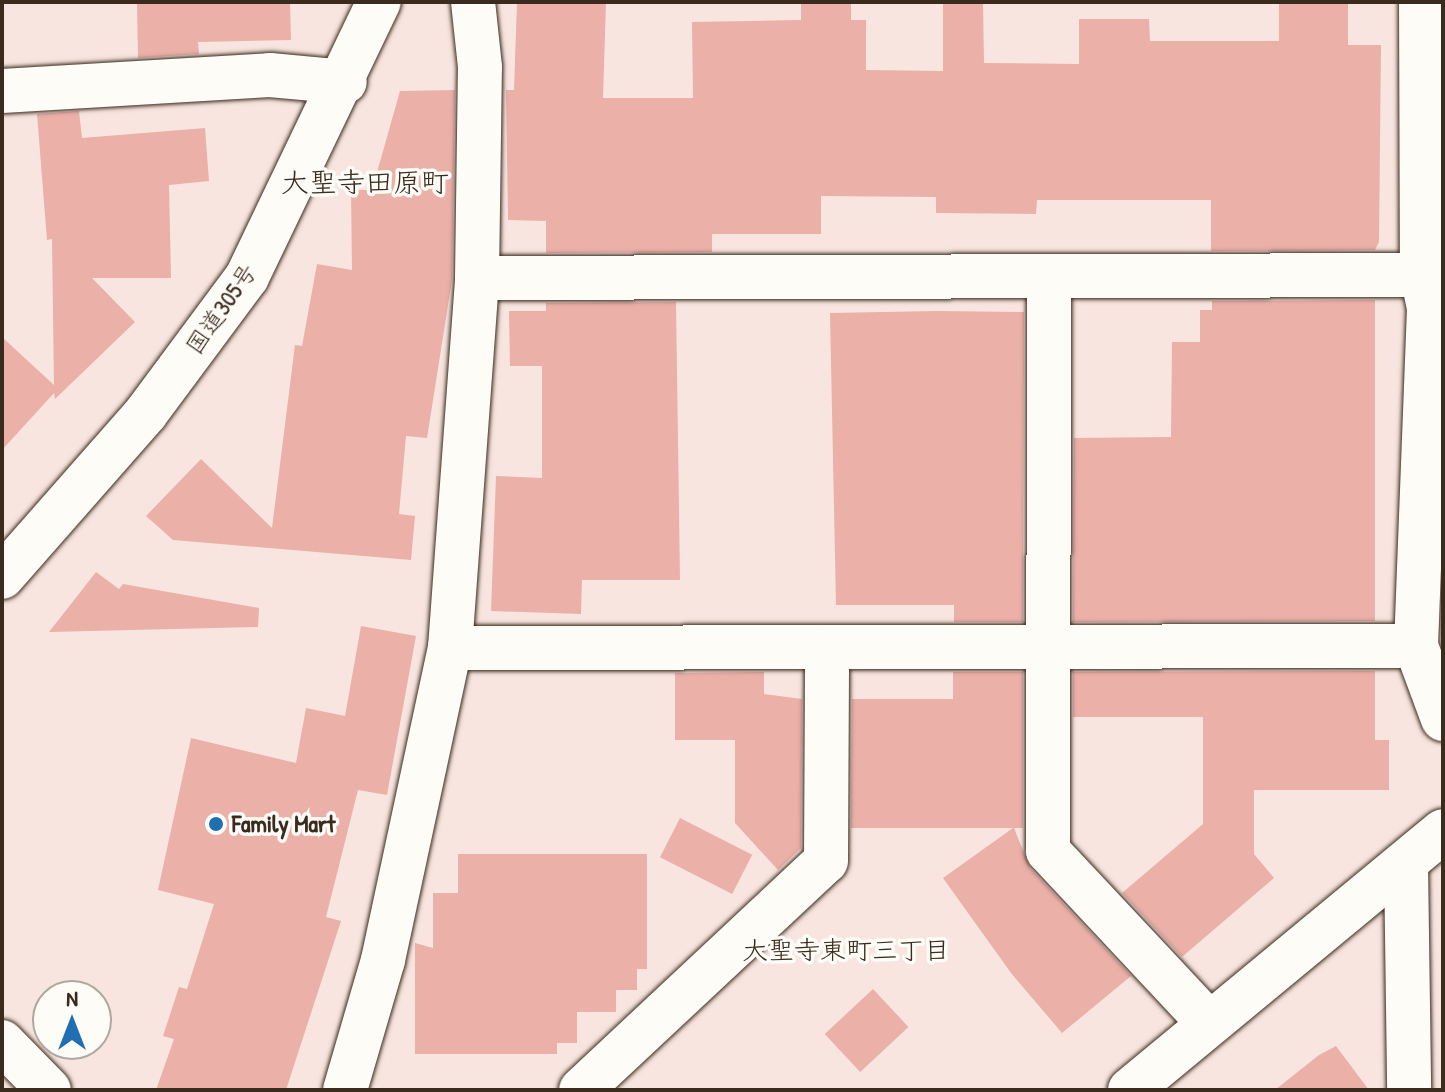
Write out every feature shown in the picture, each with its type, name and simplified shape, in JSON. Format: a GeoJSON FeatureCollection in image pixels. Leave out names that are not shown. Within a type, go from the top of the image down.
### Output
{"type":"FeatureCollection","features":[{"type":"Feature","properties":{"kind":"main road","name":"国道305号"},"geometry":{"type":"LineString","coordinates":[[2,577],[146,413],[247,277],[345,82],[379,2]]}},
{"type":"Feature","properties":{"kind":"main road"},"geometry":{"type":"LineString","coordinates":[[345,1090],[383,960],[450,648],[477,278],[480,67],[473,2]]}},
{"type":"Feature","properties":{"kind":"main road"},"geometry":{"type":"LineString","coordinates":[[1421,2],[1431,293],[1416,646],[1443,719]]}},
{"type":"Feature","properties":{"kind":"main road"},"geometry":{"type":"LineString","coordinates":[[2,91],[270,75],[345,82]]}},
{"type":"Feature","properties":{"kind":"main road"},"geometry":{"type":"LineString","coordinates":[[477,278],[1049,280],[1431,293]]}},
{"type":"Feature","properties":{"kind":"main road"},"geometry":{"type":"LineString","coordinates":[[1049,280],[1048,851],[1209,1023]]}},
{"type":"Feature","properties":{"kind":"main road"},"geometry":{"type":"LineString","coordinates":[[450,648],[827,650],[1048,646],[1416,646]]}},
{"type":"Feature","properties":{"kind":"main road"},"geometry":{"type":"LineString","coordinates":[[581,1090],[826,861],[827,650]]}},
{"type":"Feature","properties":{"kind":"main road"},"geometry":{"type":"LineString","coordinates":[[1130,1090],[1443,831]]}},
{"type":"Feature","properties":{"kind":"main road"},"geometry":{"type":"LineString","coordinates":[[1406,863],[1409,1090]]}},
{"type":"Feature","properties":{"kind":"main road"},"geometry":{"type":"LineString","coordinates":[[2,1042],[49,1090]]}},
{"type":"Feature","properties":{"kind":"building"},"geometry":{"type":"Polygon","coordinates":[[[137,2],[290,2],[291,40],[198,42],[199,54],[138,58],[137,2]]]}},
{"type":"Feature","properties":{"kind":"building"},"geometry":{"type":"Polygon","coordinates":[[[517,2],[606,2],[603,98],[693,98],[692,22],[801,20],[801,2],[851,2],[851,20],[866,20],[866,70],[943,71],[943,2],[983,2],[984,63],[1079,64],[1079,19],[1149,19],[1150,41],[1279,41],[1279,2],[1348,2],[1348,45],[1381,45],[1379,242],[1375,250],[1211,251],[1211,200],[1037,200],[1036,214],[936,213],[936,197],[821,196],[821,234],[712,234],[712,252],[546,253],[546,221],[508,220],[506,90],[514,90],[517,2]]]}},
{"type":"Feature","properties":{"kind":"building"},"geometry":{"type":"Polygon","coordinates":[[[455,90],[452,280],[427,438],[406,436],[399,514],[415,516],[411,560],[173,540],[146,516],[201,459],[272,528],[295,345],[302,346],[317,264],[352,270],[351,190],[372,190],[400,91],[455,90]]]}},
{"type":"Feature","properties":{"kind":"building"},"geometry":{"type":"Polygon","coordinates":[[[79,111],[82,138],[205,128],[209,181],[169,185],[171,278],[92,278],[135,322],[55,399],[54,393],[2,450],[2,337],[54,385],[52,239],[47,240],[37,114],[79,111]]]}},
{"type":"Feature","properties":{"kind":"building"},"geometry":{"type":"Polygon","coordinates":[[[1375,300],[1375,621],[1073,622],[1074,438],[1171,437],[1172,342],[1200,342],[1200,310],[1212,310],[1212,301],[1375,300]]]}},
{"type":"Feature","properties":{"kind":"building"},"geometry":{"type":"Polygon","coordinates":[[[676,302],[680,580],[582,580],[581,614],[491,611],[496,476],[542,478],[542,366],[510,366],[509,311],[546,311],[546,303],[676,302]]]}},
{"type":"Feature","properties":{"kind":"building"},"geometry":{"type":"Polygon","coordinates":[[[1024,312],[1023,622],[954,622],[954,605],[836,605],[830,313],[1024,312]]]}},
{"type":"Feature","properties":{"kind":"building"},"geometry":{"type":"Polygon","coordinates":[[[96,572],[119,589],[123,584],[259,608],[258,627],[49,632],[96,572]]]}},
{"type":"Feature","properties":{"kind":"building"},"geometry":{"type":"Polygon","coordinates":[[[361,626],[416,636],[387,795],[358,790],[326,917],[341,921],[286,1090],[156,1090],[174,1039],[163,1036],[179,987],[187,989],[214,904],[158,890],[191,738],[296,763],[306,708],[345,716],[361,626]]]}},
{"type":"Feature","properties":{"kind":"building"},"geometry":{"type":"Polygon","coordinates":[[[1375,671],[1375,740],[1389,740],[1389,790],[1254,790],[1254,854],[1274,878],[1182,957],[1122,893],[1203,824],[1203,717],[1073,717],[1073,672],[1375,671]]]}},
{"type":"Feature","properties":{"kind":"building"},"geometry":{"type":"Polygon","coordinates":[[[764,672],[764,694],[802,699],[801,848],[778,870],[735,823],[735,740],[675,740],[675,673],[764,672]]]}},
{"type":"Feature","properties":{"kind":"building"},"geometry":{"type":"Polygon","coordinates":[[[953,672],[1023,672],[1023,828],[1014,828],[1030,868],[1131,976],[1062,1033],[1011,973],[943,878],[1013,828],[851,828],[852,699],[953,699],[953,672]]]}},
{"type":"Feature","properties":{"kind":"building"},"geometry":{"type":"Polygon","coordinates":[[[680,818],[752,855],[732,894],[660,857],[680,818]]]}},
{"type":"Feature","properties":{"kind":"building"},"geometry":{"type":"Polygon","coordinates":[[[458,854],[647,854],[647,969],[637,969],[637,990],[616,990],[616,1012],[577,1012],[577,1043],[557,1043],[557,1054],[415,1054],[415,943],[433,948],[433,893],[458,893],[458,854]]]}},
{"type":"Feature","properties":{"kind":"building"},"geometry":{"type":"Polygon","coordinates":[[[873,989],[908,1027],[860,1072],[825,1034],[873,989]]]}},
{"type":"Feature","properties":{"kind":"building"},"geometry":{"type":"Polygon","coordinates":[[[1336,1046],[1369,1090],[1275,1090],[1319,1055],[1336,1046]]]}},
{"type":"Feature","properties":{"kind":"place","name":"Family Mart"},"geometry":{"type":"Point","coordinates":[216,824]}},
{"type":"Feature","properties":{"kind":"district","name":"大聖寺田原町"},"geometry":{"type":"Point","coordinates":[365,182]}},
{"type":"Feature","properties":{"kind":"district","name":"大聖寺東町三丁目"},"geometry":{"type":"Point","coordinates":[846,950]}}]}
